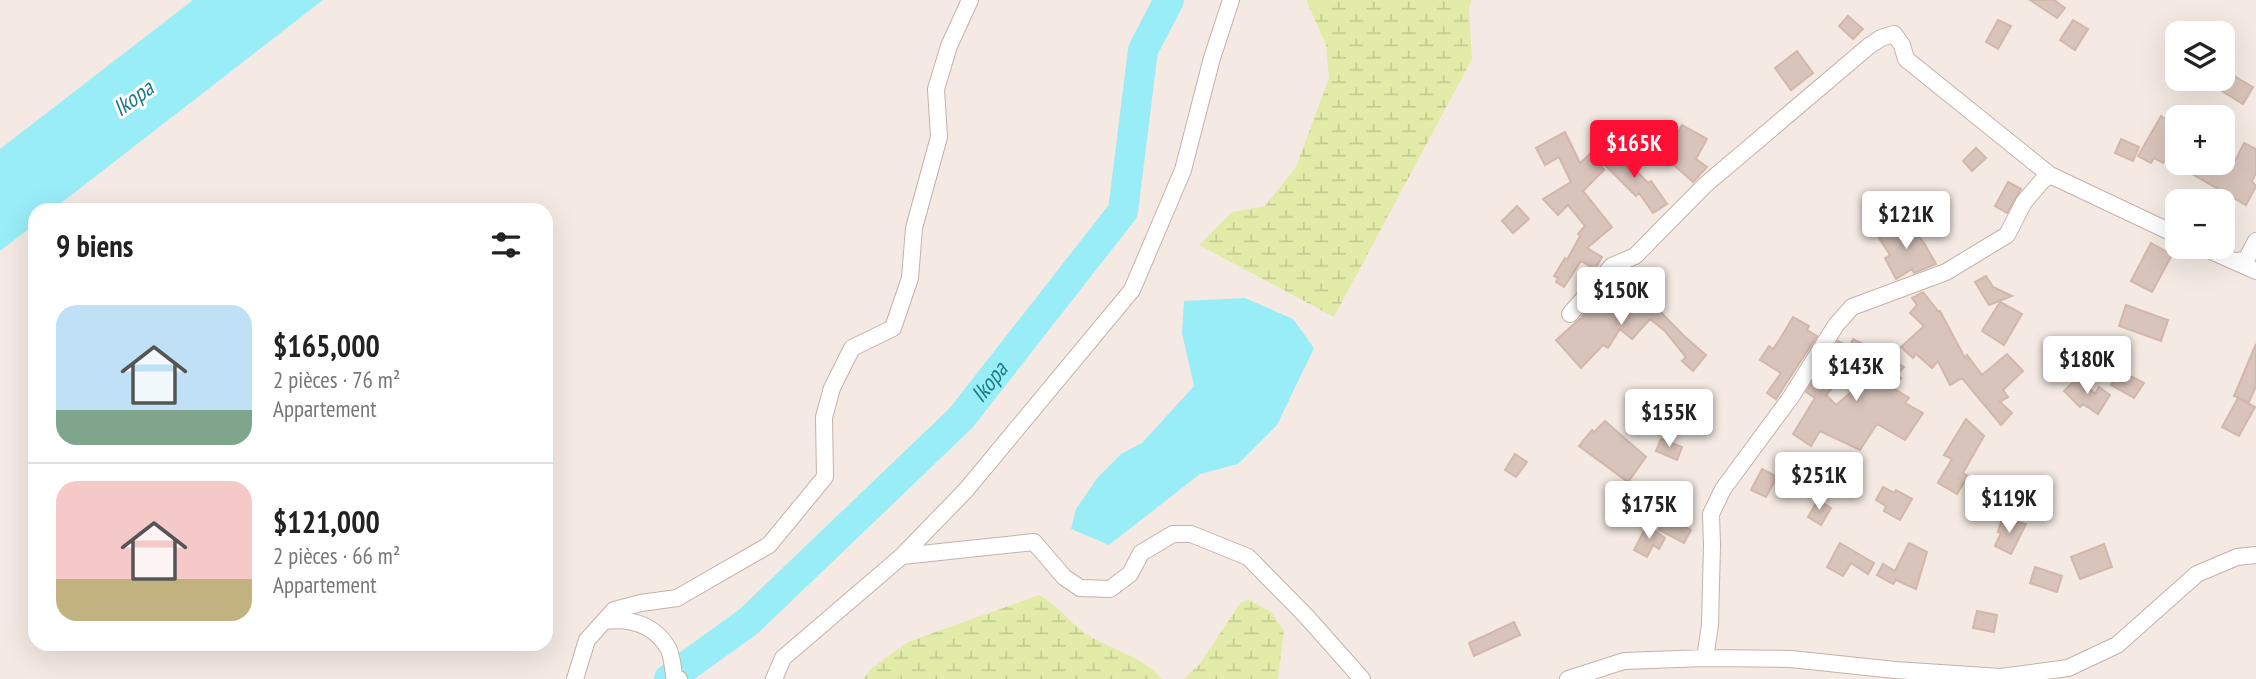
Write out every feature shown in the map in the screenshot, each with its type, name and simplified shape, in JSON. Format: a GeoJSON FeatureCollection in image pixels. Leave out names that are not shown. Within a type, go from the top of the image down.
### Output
{"type":"FeatureCollection","features":[{"type":"Feature","properties":{"kind":"street"},"geometry":{"type":"LineString","coordinates":[[575,679],[587,640],[614,610],[677,598],[769,545],[825,477],[824,417],[832,388],[852,348],[893,328],[910,278],[914,228],[939,137],[936,89],[949,46],[970,0]]}},
{"type":"Feature","properties":{"kind":"street"},"geometry":{"type":"LineString","coordinates":[[774,679],[783,657],[902,556],[966,491],[1132,290],[1183,170],[1231,0]]}},
{"type":"Feature","properties":{"kind":"street"},"geometry":{"type":"LineString","coordinates":[[1570,314],[1612,265],[1635,256],[1705,185],[1881,38],[1894,34],[1902,45],[1906,59],[2050,175],[2165,230]]}},
{"type":"Feature","properties":{"kind":"street"},"geometry":{"type":"LineString","coordinates":[[1705,658],[1710,625],[1711,514],[1723,489],[1791,397],[1836,325],[1852,307],[1946,272],[2007,235],[2024,202],[2050,175]]}},
{"type":"Feature","properties":{"kind":"street"},"geometry":{"type":"LineString","coordinates":[[2235,261],[2246,260],[2256,241]]}},
{"type":"Feature","properties":{"kind":"street"},"geometry":{"type":"LineString","coordinates":[[2230,259],[2256,271]]}},
{"type":"Feature","properties":{"kind":"street"},"geometry":{"type":"LineString","coordinates":[[902,556],[1034,542],[1064,577],[1080,588],[1110,589],[1130,574],[1141,553],[1173,534],[1191,534],[1248,557],[1307,617],[1362,679]]}},
{"type":"Feature","properties":{"kind":"street"},"geometry":{"type":"LineString","coordinates":[[1568,679],[1623,661],[1705,658],[1791,659],[2001,677],[2068,668],[2117,645],[2197,574],[2237,557],[2256,555]]}},
{"type":"Feature","properties":{"kind":"street"},"geometry":{"type":"LineString","coordinates":[[658,600],[645,620],[669,649],[674,676],[679,679]]}},
{"type":"Feature","properties":{"kind":"street"},"geometry":{"type":"LineString","coordinates":[[604,621],[624,619],[651,628]]}},
{"type":"Feature","properties":{"kind":"green space"},"geometry":{"type":"Polygon","coordinates":[[[1306,0],[1472,0],[1469,7],[1472,59],[1334,317],[1199,245],[1232,212],[1265,206],[1296,167],[1329,78],[1326,45],[1306,0]]]}},
{"type":"Feature","properties":{"kind":"green space"},"geometry":{"type":"Polygon","coordinates":[[[1039,595],[1086,634],[1136,659],[1162,679],[863,679],[872,668],[908,642],[1039,595]]]}},
{"type":"Feature","properties":{"kind":"green space"},"geometry":{"type":"Polygon","coordinates":[[[1249,600],[1271,612],[1284,631],[1278,679],[1183,679],[1199,665],[1241,602],[1249,600]]]}},
{"type":"Feature","properties":{"kind":"water"},"geometry":{"type":"Polygon","coordinates":[[[193,0],[323,0],[61,203],[28,203],[28,229],[0,251],[0,149],[193,0]]]}},
{"type":"Feature","properties":{"kind":"water"},"geometry":{"type":"Polygon","coordinates":[[[1245,298],[1293,319],[1314,348],[1277,425],[1238,464],[1200,474],[1109,545],[1071,529],[1076,509],[1098,477],[1121,454],[1142,443],[1194,386],[1182,333],[1184,301],[1245,298]]]}},
{"type":"Feature","properties":{"kind":"building"},"geometry":{"type":"Polygon","coordinates":[[[2030,0],[2054,0],[2065,8],[2057,18],[2030,0]]]}},
{"type":"Feature","properties":{"kind":"building"},"geometry":{"type":"Polygon","coordinates":[[[1848,16],[1863,29],[1853,39],[1839,26],[1848,16]]]}},
{"type":"Feature","properties":{"kind":"building"},"geometry":{"type":"Polygon","coordinates":[[[1998,20],[2011,26],[1998,49],[1986,42],[1998,20]]]}},
{"type":"Feature","properties":{"kind":"building"},"geometry":{"type":"Polygon","coordinates":[[[2073,20],[2088,29],[2075,50],[2060,40],[2073,20]]]}},
{"type":"Feature","properties":{"kind":"building"},"geometry":{"type":"Polygon","coordinates":[[[1797,51],[1813,73],[1791,90],[1775,68],[1797,51]]]}},
{"type":"Feature","properties":{"kind":"building"},"geometry":{"type":"Polygon","coordinates":[[[2235,77],[2253,87],[2243,104],[2222,91],[2235,91],[2235,77]]]}},
{"type":"Feature","properties":{"kind":"building"},"geometry":{"type":"Polygon","coordinates":[[[2161,116],[2165,118],[2165,160],[2163,163],[2154,158],[2151,163],[2138,156],[2161,116]]]}},
{"type":"Feature","properties":{"kind":"building"},"geometry":{"type":"Polygon","coordinates":[[[1682,125],[1707,139],[1696,159],[1707,167],[1693,182],[1664,156],[1682,125]]]}},
{"type":"Feature","properties":{"kind":"building"},"geometry":{"type":"Polygon","coordinates":[[[1565,132],[1580,163],[1590,154],[1604,170],[1583,191],[1612,227],[1587,248],[1602,257],[1595,269],[1581,261],[1564,287],[1556,282],[1558,278],[1554,276],[1565,258],[1567,260],[1580,236],[1578,234],[1585,226],[1568,205],[1558,215],[1543,199],[1571,182],[1559,157],[1545,165],[1536,148],[1565,132]]]}},
{"type":"Feature","properties":{"kind":"building"},"geometry":{"type":"Polygon","coordinates":[[[2121,139],[2139,147],[2133,161],[2115,153],[2121,139]]]}},
{"type":"Feature","properties":{"kind":"building"},"geometry":{"type":"Polygon","coordinates":[[[2244,143],[2256,149],[2256,173],[2252,181],[2256,186],[2246,205],[2235,199],[2235,189],[2218,189],[2194,175],[2235,175],[2235,161],[2244,143]]]}},
{"type":"Feature","properties":{"kind":"building"},"geometry":{"type":"Polygon","coordinates":[[[1614,148],[1648,183],[1651,181],[1667,204],[1653,213],[1639,193],[1636,196],[1601,161],[1614,148]]]}},
{"type":"Feature","properties":{"kind":"building"},"geometry":{"type":"Polygon","coordinates":[[[1976,148],[1986,158],[1972,171],[1963,161],[1976,148]]]}},
{"type":"Feature","properties":{"kind":"building"},"geometry":{"type":"Polygon","coordinates":[[[2008,182],[2021,189],[2007,213],[1995,206],[2008,182]]]}},
{"type":"Feature","properties":{"kind":"building"},"geometry":{"type":"Polygon","coordinates":[[[1517,206],[1529,219],[1513,233],[1502,221],[1517,206]]]}},
{"type":"Feature","properties":{"kind":"building"},"geometry":{"type":"Polygon","coordinates":[[[1906,220],[1936,264],[1914,273],[1912,269],[1896,279],[1885,258],[1890,255],[1879,238],[1906,220]]]}},
{"type":"Feature","properties":{"kind":"building"},"geometry":{"type":"Polygon","coordinates":[[[2151,243],[2165,251],[2165,259],[2170,259],[2152,292],[2131,281],[2151,243]]]}},
{"type":"Feature","properties":{"kind":"building"},"geometry":{"type":"Polygon","coordinates":[[[1986,276],[1993,287],[2012,296],[1989,305],[1975,282],[1986,276]]]}},
{"type":"Feature","properties":{"kind":"building"},"geometry":{"type":"Polygon","coordinates":[[[1640,283],[1650,295],[1647,298],[1706,355],[1693,371],[1682,361],[1686,357],[1665,331],[1650,319],[1632,339],[1620,329],[1608,348],[1603,345],[1581,368],[1556,340],[1582,317],[1601,294],[1604,298],[1610,291],[1621,301],[1640,283]]]}},
{"type":"Feature","properties":{"kind":"building"},"geometry":{"type":"Polygon","coordinates":[[[1923,292],[1940,311],[1965,358],[1967,355],[1982,375],[2007,354],[2023,371],[2003,390],[2008,397],[2000,402],[2012,413],[2001,425],[1962,378],[1950,385],[1938,361],[1932,368],[1916,354],[1913,358],[1901,347],[1924,326],[1910,313],[1917,305],[1912,298],[1923,292]]]}},
{"type":"Feature","properties":{"kind":"building"},"geometry":{"type":"Polygon","coordinates":[[[2000,302],[2022,314],[2004,345],[1982,331],[2000,302]]]}},
{"type":"Feature","properties":{"kind":"building"},"geometry":{"type":"Polygon","coordinates":[[[2126,305],[2168,320],[2161,341],[2119,326],[2126,305]]]}},
{"type":"Feature","properties":{"kind":"building"},"geometry":{"type":"Polygon","coordinates":[[[1793,317],[1809,326],[1807,330],[1817,336],[1776,399],[1767,393],[1781,373],[1760,360],[1769,346],[1773,349],[1793,317]]]}},
{"type":"Feature","properties":{"kind":"building"},"geometry":{"type":"Polygon","coordinates":[[[1853,339],[1865,345],[1852,367],[1826,395],[1836,405],[1862,383],[1868,387],[1890,359],[1904,367],[1896,375],[1901,378],[1893,388],[1909,398],[1905,403],[1923,413],[1905,440],[1877,424],[1860,450],[1820,431],[1811,446],[1793,434],[1815,398],[1806,392],[1838,341],[1849,347],[1853,339]]]}},
{"type":"Feature","properties":{"kind":"building"},"geometry":{"type":"Polygon","coordinates":[[[2256,344],[2256,386],[2249,402],[2234,396],[2256,344]]]}},
{"type":"Feature","properties":{"kind":"building"},"geometry":{"type":"Polygon","coordinates":[[[2120,371],[2144,383],[2134,398],[2111,385],[2120,371]]]}},
{"type":"Feature","properties":{"kind":"building"},"geometry":{"type":"Polygon","coordinates":[[[2078,377],[2095,394],[2099,387],[2110,395],[2098,414],[2083,404],[2080,407],[2064,391],[2078,377]]]}},
{"type":"Feature","properties":{"kind":"building"},"geometry":{"type":"Polygon","coordinates":[[[2238,398],[2255,407],[2239,436],[2222,427],[2238,398]]]}},
{"type":"Feature","properties":{"kind":"building"},"geometry":{"type":"Polygon","coordinates":[[[1966,419],[1984,436],[1963,473],[1968,476],[1957,494],[1938,483],[1952,459],[1944,455],[1966,419]]]}},
{"type":"Feature","properties":{"kind":"building"},"geometry":{"type":"Polygon","coordinates":[[[1605,421],[1646,457],[1628,482],[1579,446],[1592,430],[1594,432],[1605,421]]]}},
{"type":"Feature","properties":{"kind":"building"},"geometry":{"type":"Polygon","coordinates":[[[1661,439],[1682,447],[1677,460],[1656,451],[1661,439]]]}},
{"type":"Feature","properties":{"kind":"building"},"geometry":{"type":"Polygon","coordinates":[[[1515,454],[1527,462],[1516,477],[1505,470],[1515,454]]]}},
{"type":"Feature","properties":{"kind":"building"},"geometry":{"type":"Polygon","coordinates":[[[1762,469],[1777,477],[1766,497],[1751,490],[1762,469]]]}},
{"type":"Feature","properties":{"kind":"building"},"geometry":{"type":"Polygon","coordinates":[[[1883,487],[1894,493],[1896,490],[1912,499],[1900,520],[1884,511],[1886,506],[1876,500],[1883,487]]]}},
{"type":"Feature","properties":{"kind":"building"},"geometry":{"type":"Polygon","coordinates":[[[1818,500],[1831,508],[1821,525],[1808,517],[1818,500]]]}},
{"type":"Feature","properties":{"kind":"building"},"geometry":{"type":"Polygon","coordinates":[[[1668,518],[1691,530],[1684,543],[1659,530],[1668,518]]]}},
{"type":"Feature","properties":{"kind":"building"},"geometry":{"type":"Polygon","coordinates":[[[2002,519],[2026,524],[2011,554],[1995,546],[2001,533],[1998,532],[2002,519]]]}},
{"type":"Feature","properties":{"kind":"building"},"geometry":{"type":"Polygon","coordinates":[[[1647,525],[1665,538],[1659,549],[1653,545],[1647,557],[1634,550],[1647,525]]]}},
{"type":"Feature","properties":{"kind":"building"},"geometry":{"type":"Polygon","coordinates":[[[1840,543],[1874,563],[1868,574],[1851,563],[1843,576],[1827,567],[1840,543]]]}},
{"type":"Feature","properties":{"kind":"building"},"geometry":{"type":"Polygon","coordinates":[[[1909,543],[1927,552],[1916,589],[1896,580],[1893,584],[1877,575],[1883,564],[1895,571],[1909,543]]]}},
{"type":"Feature","properties":{"kind":"building"},"geometry":{"type":"Polygon","coordinates":[[[2104,544],[2112,567],[2080,579],[2071,557],[2104,544]]]}},
{"type":"Feature","properties":{"kind":"building"},"geometry":{"type":"Polygon","coordinates":[[[2035,567],[2062,576],[2057,592],[2030,583],[2035,567]]]}},
{"type":"Feature","properties":{"kind":"building"},"geometry":{"type":"Polygon","coordinates":[[[1977,611],[1997,615],[1994,632],[1973,628],[1977,611]]]}},
{"type":"Feature","properties":{"kind":"building"},"geometry":{"type":"Polygon","coordinates":[[[1514,622],[1520,635],[1474,656],[1469,643],[1514,622]]]}},
{"type":"Feature","properties":{"kind":"waterway","name":"Ikopa"},"geometry":{"type":"LineString","coordinates":[[669,679],[749,621],[961,418],[1123,211],[1143,50],[1169,0]]}}]}
